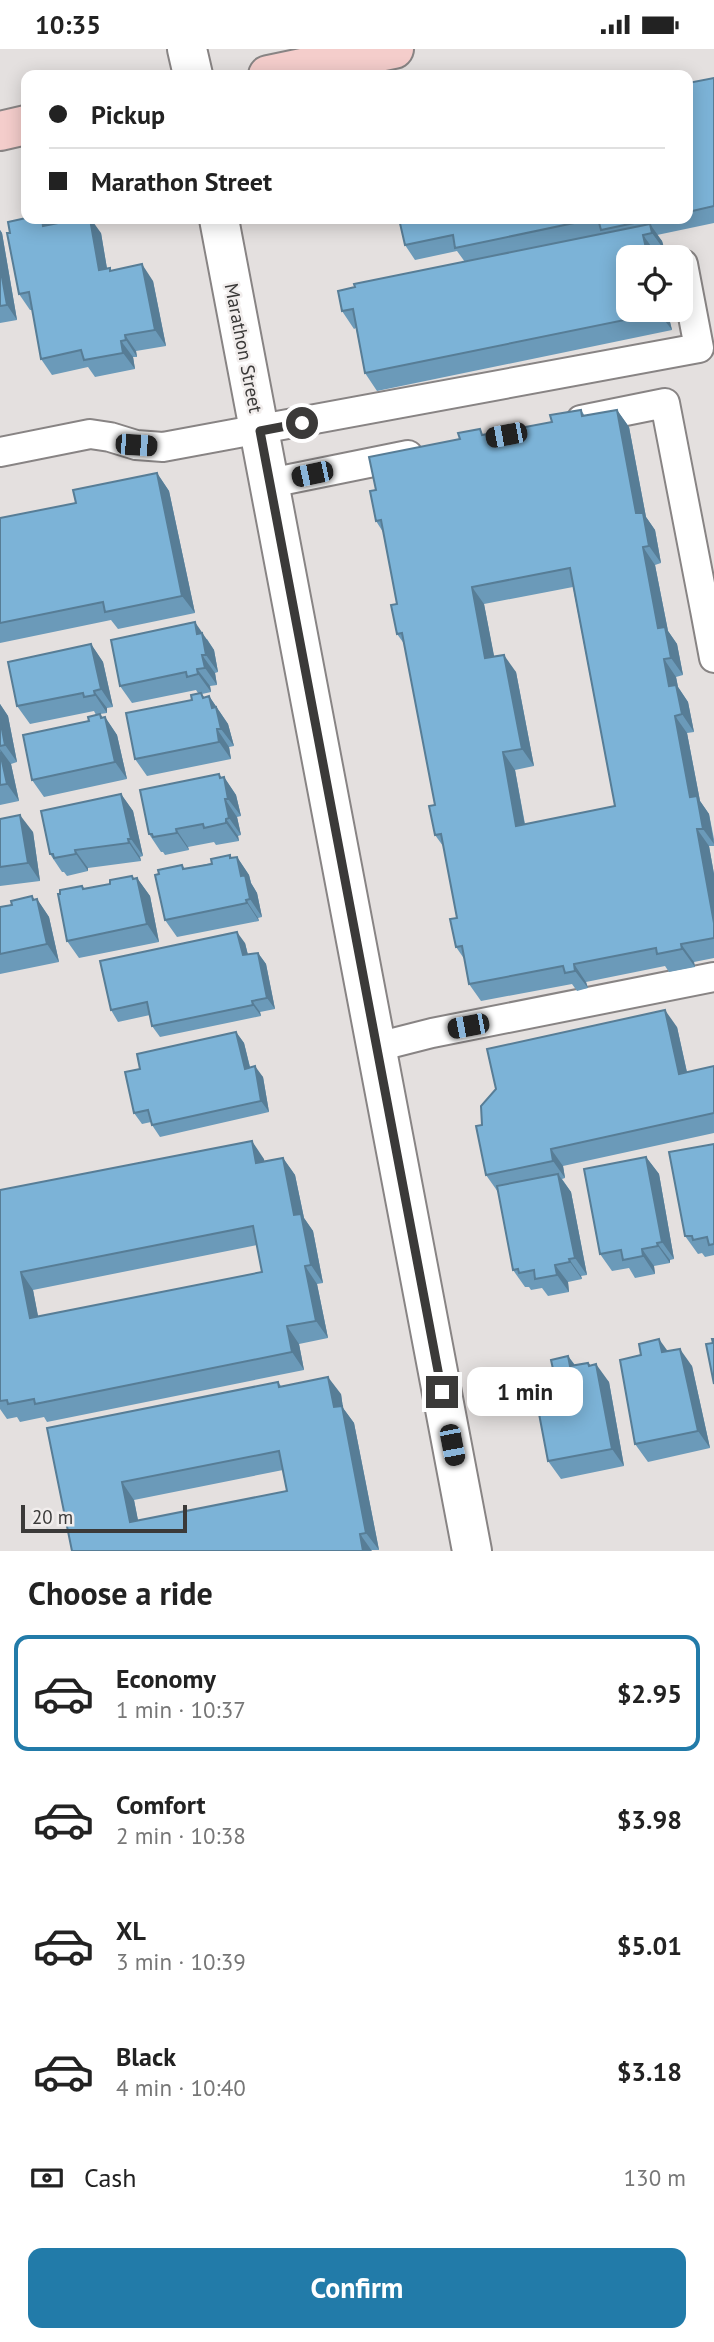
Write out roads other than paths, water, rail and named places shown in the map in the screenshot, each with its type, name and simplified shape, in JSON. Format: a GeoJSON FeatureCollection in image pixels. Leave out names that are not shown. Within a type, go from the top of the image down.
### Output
{"type":"FeatureCollection","features":[{"type":"Feature","properties":{"kind":"main road"},"geometry":{"type":"LineString","coordinates":[[292,70],[394,49]]}},
{"type":"Feature","properties":{"kind":"main road"},"geometry":{"type":"LineString","coordinates":[[0,131],[21,126]]}},
{"type":"Feature","properties":{"kind":"street"},"geometry":{"type":"LineString","coordinates":[[187,49],[192,70]]}},
{"type":"Feature","properties":{"kind":"street","name":"Marathon Street"},"geometry":{"type":"LineString","coordinates":[[220,224],[472,1551]]}},
{"type":"Feature","properties":{"kind":"lane"},"geometry":{"type":"LineString","coordinates":[[0,452],[90,434],[136,445],[163,447],[699,348],[693,316]]}},
{"type":"Feature","properties":{"kind":"lane"},"geometry":{"type":"LineString","coordinates":[[559,424],[665,403],[710,609],[714,658]]}},
{"type":"Feature","properties":{"kind":"lane"},"geometry":{"type":"LineString","coordinates":[[270,483],[427,451]]}},
{"type":"Feature","properties":{"kind":"lane"},"geometry":{"type":"LineString","coordinates":[[377,1047],[432,1033],[714,977]]}}]}
